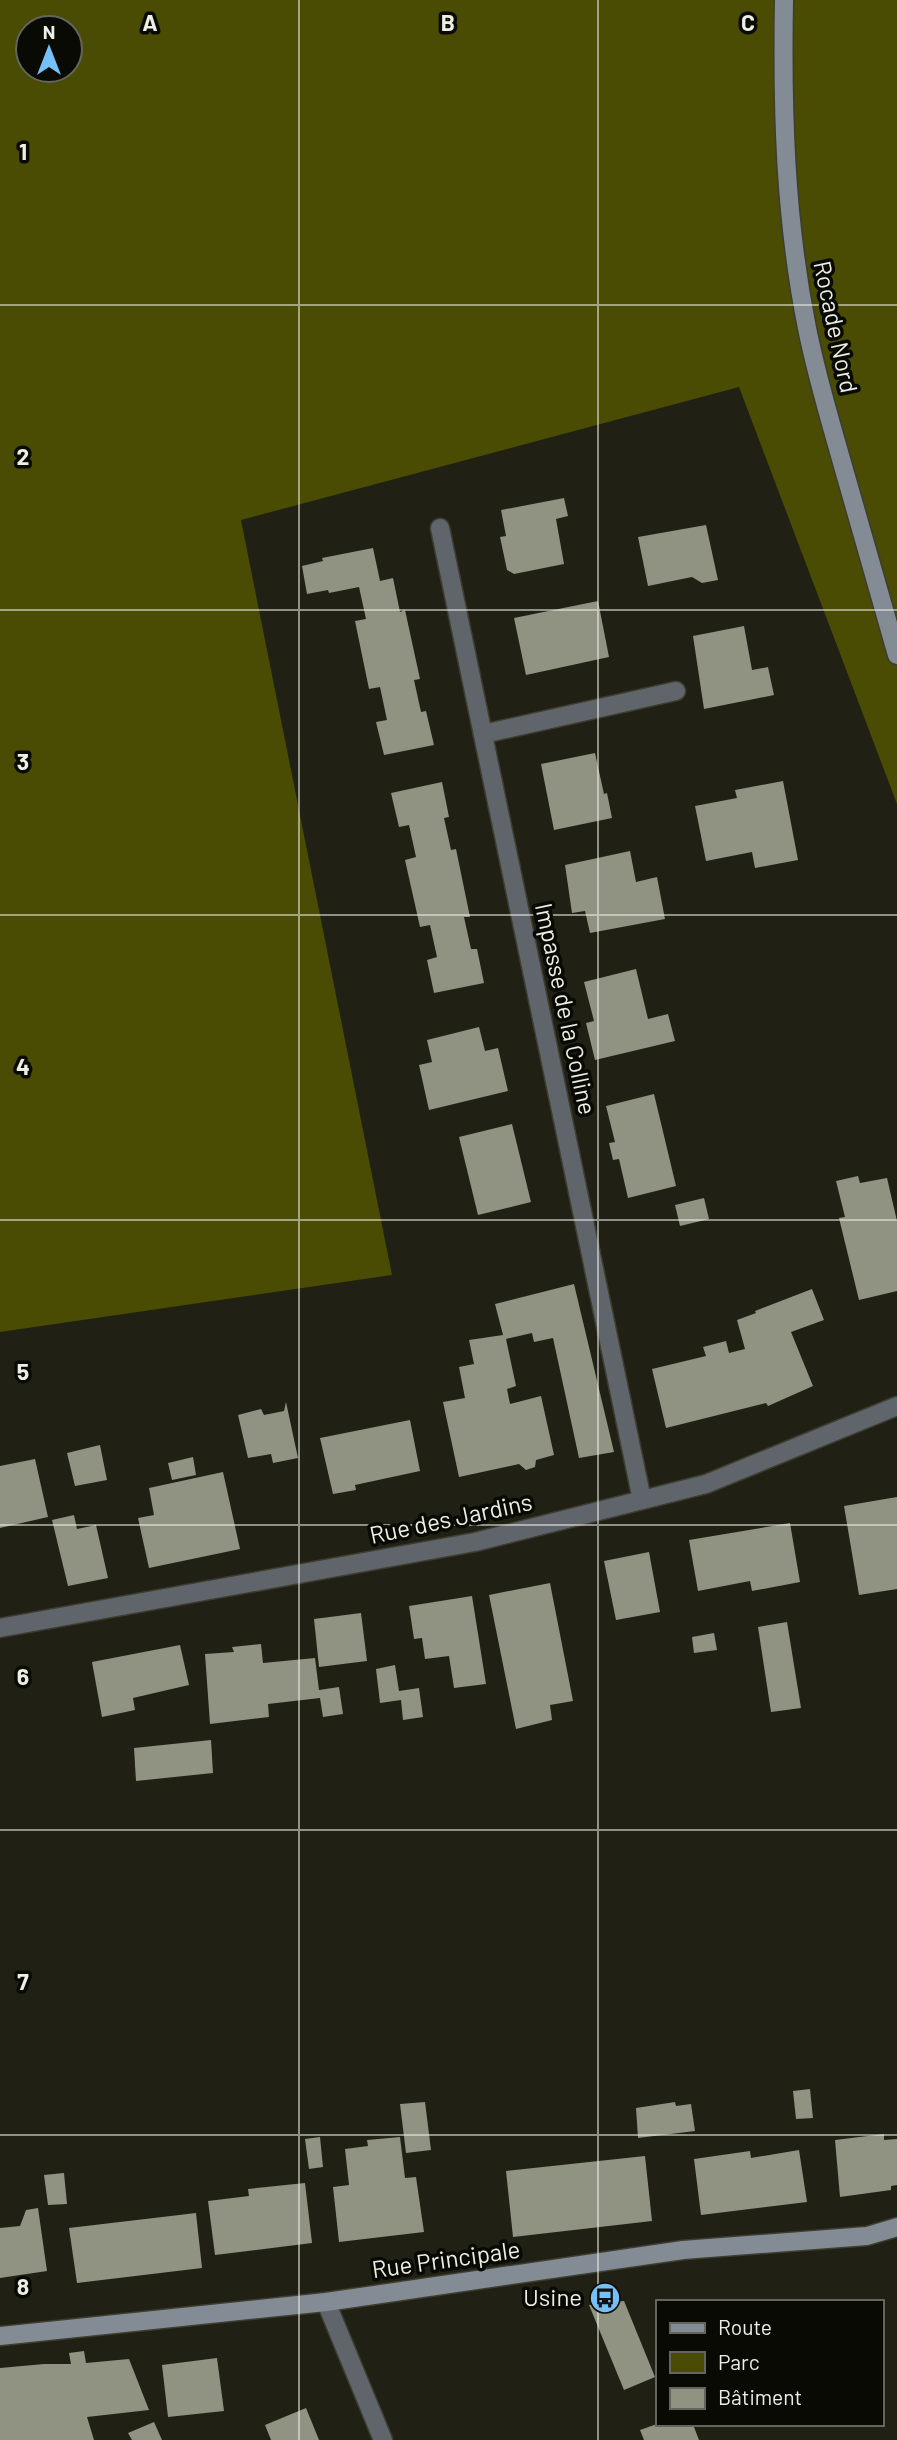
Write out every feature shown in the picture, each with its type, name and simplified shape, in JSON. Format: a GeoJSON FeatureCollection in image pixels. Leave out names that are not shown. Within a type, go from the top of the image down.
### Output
{"type":"FeatureCollection","features":[{"type":"Feature","properties":{"kind":"main road","name":"Rocade Nord"},"geometry":{"type":"LineString","coordinates":[[784,0],[782,93],[786,172],[794,249],[807,329],[897,655]]}},
{"type":"Feature","properties":{"kind":"main road","name":"Rue Principale"},"geometry":{"type":"LineString","coordinates":[[0,2336],[326,2302],[683,2250],[867,2236],[897,2227]]}},
{"type":"Feature","properties":{"kind":"street","name":"Impasse de la Colline"},"geometry":{"type":"LineString","coordinates":[[440,527],[642,1500]]}},
{"type":"Feature","properties":{"kind":"street"},"geometry":{"type":"LineString","coordinates":[[483,734],[676,691]]}},
{"type":"Feature","properties":{"kind":"street","name":"Rue des Jardins"},"geometry":{"type":"LineString","coordinates":[[0,1628],[475,1542],[706,1484],[897,1406]]}},
{"type":"Feature","properties":{"kind":"street"},"geometry":{"type":"LineString","coordinates":[[326,2302],[383,2440]]}},
{"type":"Feature","properties":{"kind":"green space"},"geometry":{"type":"Polygon","coordinates":[[[0,0],[897,0],[897,804],[739,387],[241,520],[392,1275],[0,1332],[0,0]]]}},
{"type":"Feature","properties":{"kind":"building"},"geometry":{"type":"Polygon","coordinates":[[[564,498],[568,516],[556,519],[564,564],[514,574],[507,570],[500,537],[506,536],[501,510],[564,498]]]}},
{"type":"Feature","properties":{"kind":"building"},"geometry":{"type":"Polygon","coordinates":[[[706,525],[718,580],[702,583],[692,577],[648,586],[638,537],[706,525]]]}},
{"type":"Feature","properties":{"kind":"building"},"geometry":{"type":"Polygon","coordinates":[[[373,548],[380,581],[393,578],[400,612],[405,610],[420,679],[414,680],[421,712],[426,711],[434,745],[384,755],[376,722],[387,720],[380,687],[369,689],[355,621],[366,619],[359,587],[307,594],[302,566],[323,561],[322,558],[373,548]]]}},
{"type":"Feature","properties":{"kind":"building"},"geometry":{"type":"Polygon","coordinates":[[[598,601],[609,657],[526,675],[514,618],[598,601]]]}},
{"type":"Feature","properties":{"kind":"building"},"geometry":{"type":"Polygon","coordinates":[[[744,626],[752,670],[768,667],[774,695],[704,709],[693,636],[744,626]]]}},
{"type":"Feature","properties":{"kind":"building"},"geometry":{"type":"Polygon","coordinates":[[[595,753],[612,818],[554,830],[541,764],[595,753]]]}},
{"type":"Feature","properties":{"kind":"building"},"geometry":{"type":"Polygon","coordinates":[[[783,781],[798,860],[755,868],[752,852],[706,861],[695,806],[737,798],[735,790],[783,781]]]}},
{"type":"Feature","properties":{"kind":"building"},"geometry":{"type":"Polygon","coordinates":[[[442,782],[449,817],[444,818],[451,850],[456,849],[470,917],[464,917],[471,949],[477,949],[484,983],[434,993],[427,960],[437,957],[430,925],[420,927],[405,860],[416,857],[409,825],[399,827],[391,793],[442,782]]]}},
{"type":"Feature","properties":{"kind":"building"},"geometry":{"type":"Polygon","coordinates":[[[630,851],[636,882],[657,877],[665,919],[590,933],[585,911],[572,913],[565,865],[630,851]]]}},
{"type":"Feature","properties":{"kind":"building"},"geometry":{"type":"Polygon","coordinates":[[[636,969],[648,1019],[668,1014],[675,1041],[595,1060],[586,1023],[594,1021],[584,982],[636,969]]]}},
{"type":"Feature","properties":{"kind":"building"},"geometry":{"type":"Polygon","coordinates":[[[479,1027],[485,1051],[498,1048],[508,1091],[429,1110],[419,1065],[432,1062],[427,1040],[479,1027]]]}},
{"type":"Feature","properties":{"kind":"building"},"geometry":{"type":"Polygon","coordinates":[[[654,1094],[676,1186],[628,1198],[619,1159],[613,1160],[609,1143],[615,1142],[606,1106],[654,1094]]]}},
{"type":"Feature","properties":{"kind":"building"},"geometry":{"type":"Polygon","coordinates":[[[512,1124],[531,1202],[478,1215],[459,1137],[512,1124]]]}},
{"type":"Feature","properties":{"kind":"building"},"geometry":{"type":"Polygon","coordinates":[[[858,1176],[860,1183],[887,1178],[897,1221],[897,1291],[859,1300],[839,1218],[845,1217],[836,1181],[858,1176]]]}},
{"type":"Feature","properties":{"kind":"building"},"geometry":{"type":"Polygon","coordinates":[[[704,1198],[709,1219],[680,1226],[675,1205],[704,1198]]]}},
{"type":"Feature","properties":{"kind":"building"},"geometry":{"type":"Polygon","coordinates":[[[574,1284],[614,1452],[579,1458],[553,1338],[534,1342],[532,1333],[506,1339],[516,1386],[507,1389],[510,1404],[541,1396],[554,1455],[536,1460],[535,1467],[526,1470],[519,1464],[459,1477],[443,1402],[465,1398],[459,1367],[474,1364],[469,1340],[503,1335],[495,1304],[574,1284]]]}},
{"type":"Feature","properties":{"kind":"building"},"geometry":{"type":"Polygon","coordinates":[[[812,1289],[824,1320],[791,1332],[813,1386],[768,1406],[766,1403],[666,1428],[652,1369],[706,1356],[703,1347],[726,1341],[729,1353],[745,1349],[737,1320],[812,1289]]]}},
{"type":"Feature","properties":{"kind":"building"},"geometry":{"type":"Polygon","coordinates":[[[286,1402],[298,1458],[273,1463],[271,1454],[248,1458],[238,1415],[261,1409],[264,1415],[284,1411],[286,1402]]]}},
{"type":"Feature","properties":{"kind":"building"},"geometry":{"type":"Polygon","coordinates":[[[410,1420],[420,1471],[355,1485],[356,1490],[333,1494],[320,1438],[410,1420]]]}},
{"type":"Feature","properties":{"kind":"building"},"geometry":{"type":"Polygon","coordinates":[[[100,1445],[107,1480],[75,1486],[67,1453],[100,1445]]]}},
{"type":"Feature","properties":{"kind":"building"},"geometry":{"type":"Polygon","coordinates":[[[193,1457],[196,1475],[172,1480],[168,1463],[193,1457]]]}},
{"type":"Feature","properties":{"kind":"building"},"geometry":{"type":"Polygon","coordinates":[[[35,1459],[48,1517],[0,1528],[0,1466],[35,1459]]]}},
{"type":"Feature","properties":{"kind":"building"},"geometry":{"type":"Polygon","coordinates":[[[223,1472],[240,1549],[149,1568],[138,1518],[154,1515],[149,1488],[223,1472]]]}},
{"type":"Feature","properties":{"kind":"building"},"geometry":{"type":"Polygon","coordinates":[[[897,1497],[897,1589],[859,1595],[844,1506],[897,1497]]]}},
{"type":"Feature","properties":{"kind":"building"},"geometry":{"type":"Polygon","coordinates":[[[74,1515],[77,1529],[96,1525],[108,1578],[68,1586],[52,1520],[74,1515]]]}},
{"type":"Feature","properties":{"kind":"building"},"geometry":{"type":"Polygon","coordinates":[[[790,1523],[800,1582],[752,1591],[750,1581],[698,1591],[689,1540],[790,1523]]]}},
{"type":"Feature","properties":{"kind":"building"},"geometry":{"type":"Polygon","coordinates":[[[649,1552],[660,1612],[616,1620],[604,1561],[649,1552]]]}},
{"type":"Feature","properties":{"kind":"building"},"geometry":{"type":"Polygon","coordinates":[[[550,1583],[573,1701],[550,1705],[552,1720],[516,1729],[489,1595],[550,1583]]]}},
{"type":"Feature","properties":{"kind":"building"},"geometry":{"type":"Polygon","coordinates":[[[472,1596],[486,1684],[454,1688],[449,1656],[425,1659],[422,1638],[414,1639],[409,1606],[472,1596]]]}},
{"type":"Feature","properties":{"kind":"building"},"geometry":{"type":"Polygon","coordinates":[[[361,1613],[367,1661],[319,1667],[314,1619],[361,1613]]]}},
{"type":"Feature","properties":{"kind":"building"},"geometry":{"type":"Polygon","coordinates":[[[787,1622],[801,1708],[771,1712],[758,1627],[787,1622]]]}},
{"type":"Feature","properties":{"kind":"building"},"geometry":{"type":"Polygon","coordinates":[[[714,1633],[717,1650],[694,1653],[692,1637],[714,1633]]]}},
{"type":"Feature","properties":{"kind":"building"},"geometry":{"type":"Polygon","coordinates":[[[261,1644],[263,1663],[315,1658],[319,1690],[339,1687],[343,1714],[323,1717],[320,1698],[268,1704],[269,1717],[210,1724],[205,1654],[234,1652],[232,1647],[261,1644]]]}},
{"type":"Feature","properties":{"kind":"building"},"geometry":{"type":"Polygon","coordinates":[[[180,1645],[189,1685],[133,1698],[135,1710],[102,1717],[92,1662],[180,1645]]]}},
{"type":"Feature","properties":{"kind":"building"},"geometry":{"type":"Polygon","coordinates":[[[395,1665],[399,1691],[419,1688],[423,1717],[403,1720],[401,1700],[380,1703],[376,1669],[395,1665]]]}},
{"type":"Feature","properties":{"kind":"building"},"geometry":{"type":"Polygon","coordinates":[[[211,1740],[213,1773],[136,1781],[134,1748],[211,1740]]]}},
{"type":"Feature","properties":{"kind":"building"},"geometry":{"type":"Polygon","coordinates":[[[810,2089],[813,2118],[796,2119],[793,2091],[810,2089]]]}},
{"type":"Feature","properties":{"kind":"building"},"geometry":{"type":"Polygon","coordinates":[[[425,2102],[431,2150],[406,2153],[400,2104],[425,2102]]]}},
{"type":"Feature","properties":{"kind":"building"},"geometry":{"type":"Polygon","coordinates":[[[675,2102],[676,2106],[691,2104],[695,2131],[638,2138],[636,2108],[675,2102]]]}},
{"type":"Feature","properties":{"kind":"building"},"geometry":{"type":"Polygon","coordinates":[[[884,2134],[884,2140],[897,2139],[897,2185],[891,2186],[891,2190],[840,2197],[835,2140],[884,2134]]]}},
{"type":"Feature","properties":{"kind":"building"},"geometry":{"type":"Polygon","coordinates":[[[320,2137],[323,2167],[309,2169],[305,2139],[320,2137]]]}},
{"type":"Feature","properties":{"kind":"building"},"geometry":{"type":"Polygon","coordinates":[[[400,2137],[405,2178],[416,2177],[424,2232],[339,2242],[333,2187],[349,2185],[345,2149],[368,2146],[367,2140],[400,2137]]]}},
{"type":"Feature","properties":{"kind":"building"},"geometry":{"type":"Polygon","coordinates":[[[799,2150],[807,2202],[701,2215],[694,2159],[750,2151],[751,2158],[799,2150]]]}},
{"type":"Feature","properties":{"kind":"building"},"geometry":{"type":"Polygon","coordinates":[[[645,2156],[652,2221],[513,2237],[506,2171],[645,2156]]]}},
{"type":"Feature","properties":{"kind":"building"},"geometry":{"type":"Polygon","coordinates":[[[64,2173],[67,2204],[48,2205],[44,2175],[64,2173]]]}},
{"type":"Feature","properties":{"kind":"building"},"geometry":{"type":"Polygon","coordinates":[[[305,2183],[312,2243],[215,2255],[208,2201],[249,2196],[248,2189],[305,2183]]]}},
{"type":"Feature","properties":{"kind":"building"},"geometry":{"type":"Polygon","coordinates":[[[38,2208],[47,2271],[0,2278],[0,2228],[20,2226],[26,2210],[38,2208]]]}},
{"type":"Feature","properties":{"kind":"building"},"geometry":{"type":"Polygon","coordinates":[[[196,2213],[202,2268],[77,2283],[69,2228],[196,2213]]]}},
{"type":"Feature","properties":{"kind":"building"},"geometry":{"type":"Polygon","coordinates":[[[624,2301],[655,2377],[624,2390],[589,2305],[624,2301]]]}},
{"type":"Feature","properties":{"kind":"building"},"geometry":{"type":"Polygon","coordinates":[[[84,2351],[86,2363],[129,2359],[149,2410],[87,2417],[94,2440],[0,2440],[0,2368],[71,2364],[69,2353],[84,2351]]]}},
{"type":"Feature","properties":{"kind":"building"},"geometry":{"type":"Polygon","coordinates":[[[217,2358],[224,2411],[168,2417],[162,2365],[217,2358]]]}},
{"type":"Feature","properties":{"kind":"building"},"geometry":{"type":"Polygon","coordinates":[[[306,2408],[319,2440],[271,2440],[265,2425],[306,2408]]]}},
{"type":"Feature","properties":{"kind":"building"},"geometry":{"type":"Polygon","coordinates":[[[154,2422],[162,2440],[132,2440],[128,2433],[154,2422]]]}},
{"type":"Feature","properties":{"kind":"building"},"geometry":{"type":"Polygon","coordinates":[[[656,2424],[696,2426],[694,2427],[699,2440],[644,2440],[640,2430],[656,2424]]]}},
{"type":"Feature","properties":{"kind":"place","name":"Usine"},"geometry":{"type":"Point","coordinates":[605,2298]}}]}
